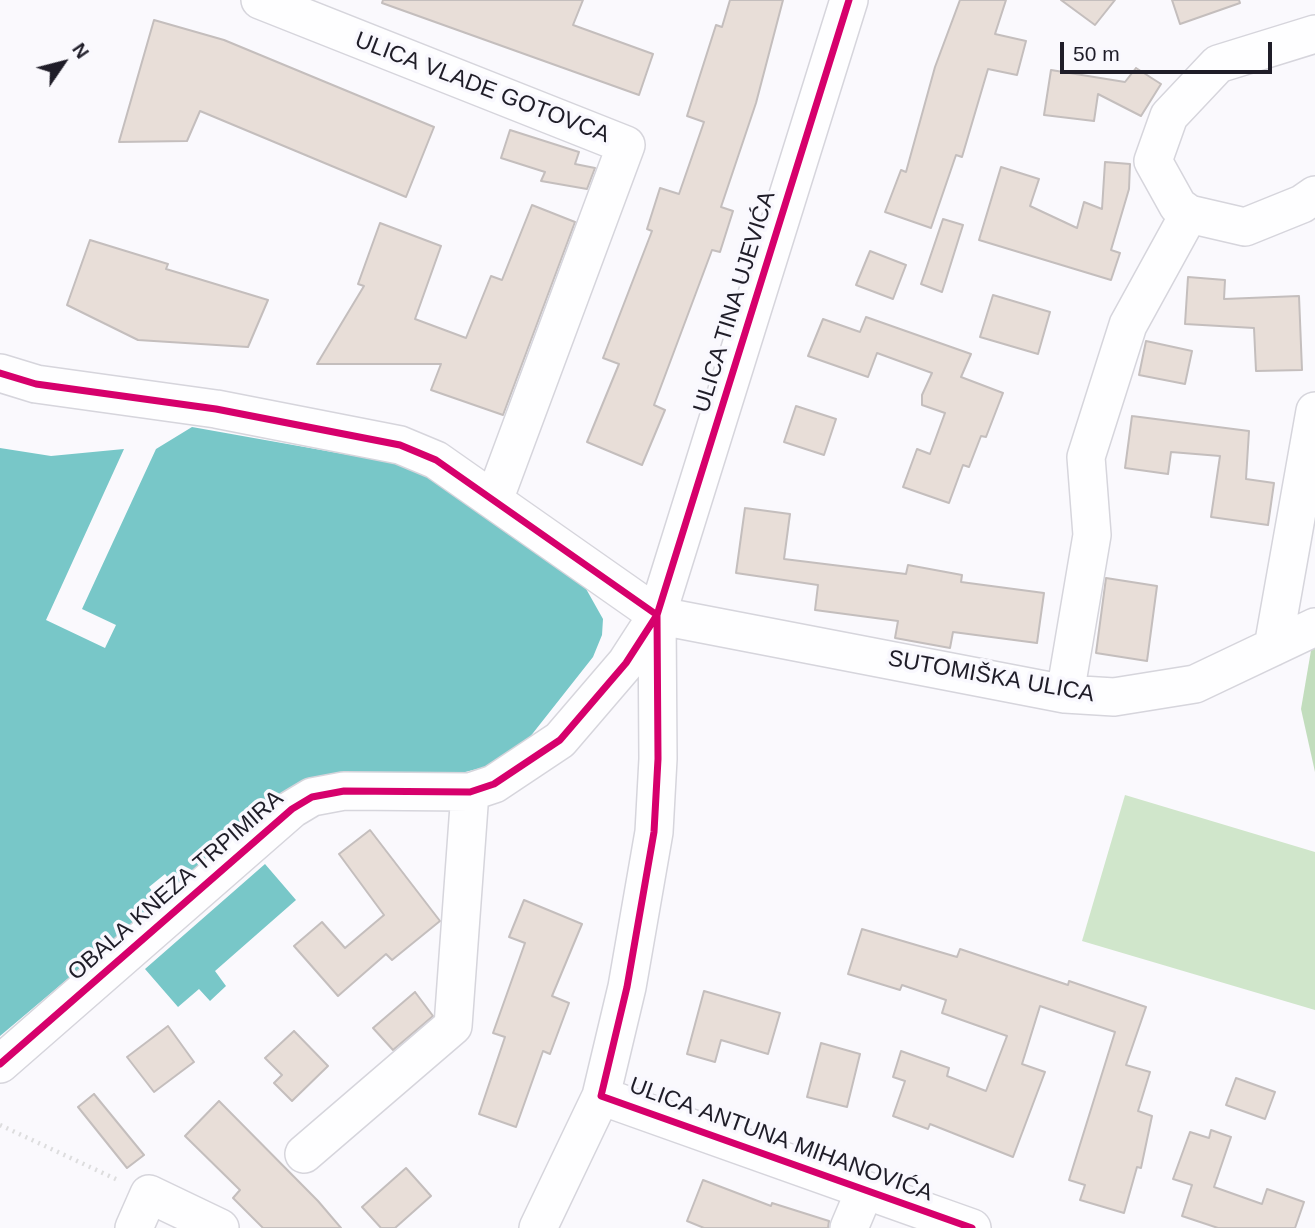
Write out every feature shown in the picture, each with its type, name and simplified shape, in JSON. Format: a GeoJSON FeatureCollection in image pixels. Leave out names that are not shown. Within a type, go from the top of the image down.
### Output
{"type":"FeatureCollection","features":[{"type":"Feature","properties":{"kind":"street","name":"ULICA VLADE GOTOVCA"},"geometry":{"type":"LineString","coordinates":[[260,0],[626,145],[494,500]]}},
{"type":"Feature","properties":{"kind":"street","name":"ULICA TINA UJEVIĆA"},"geometry":{"type":"LineString","coordinates":[[657,615],[849,0]]}},
{"type":"Feature","properties":{"kind":"street"},"geometry":{"type":"LineString","coordinates":[[1315,34],[1218,64],[1169,116],[1153,161],[1178,206],[1189,214],[1245,227],[1302,204],[1315,195]]}},
{"type":"Feature","properties":{"kind":"street"},"geometry":{"type":"LineString","coordinates":[[1065,694],[1092,535],[1086,457],[1128,325],[1189,214]]}},
{"type":"Feature","properties":{"kind":"street"},"geometry":{"type":"LineString","coordinates":[[0,373],[36,384],[216,409],[400,445],[436,460],[657,615]]}},
{"type":"Feature","properties":{"kind":"street"},"geometry":{"type":"LineString","coordinates":[[1273,647],[1315,411]]}},
{"type":"Feature","properties":{"kind":"street","name":"SUTOMIŠKA ULICA"},"geometry":{"type":"LineString","coordinates":[[657,615],[1065,694],[1114,697],[1195,684],[1315,627]]}},
{"type":"Feature","properties":{"kind":"street","name":"OBALA KNEZA TRPIMIRA"},"geometry":{"type":"LineString","coordinates":[[0,1064],[292,809],[312,797],[344,791],[470,792],[517,771],[560,740],[626,663],[657,615]]}},
{"type":"Feature","properties":{"kind":"street","name":"ULICA ANTUNA MIHANOVIĆA"},"geometry":{"type":"LineString","coordinates":[[657,615],[658,759],[654,832],[627,986],[601,1096],[972,1228]]}},
{"type":"Feature","properties":{"kind":"street"},"geometry":{"type":"LineString","coordinates":[[304,1154],[453,1026],[470,792]]}},
{"type":"Feature","properties":{"kind":"street"},"geometry":{"type":"LineString","coordinates":[[538,1228],[601,1096]]}},
{"type":"Feature","properties":{"kind":"street"},"geometry":{"type":"LineString","coordinates":[[849,1228],[865,1190]]}},
{"type":"Feature","properties":{"kind":"street"},"geometry":{"type":"LineString","coordinates":[[134,1228],[149,1194],[220,1228]]}},
{"type":"Feature","properties":{"kind":"path"},"geometry":{"type":"LineString","coordinates":[[0,1125],[149,1194]]}},
{"type":"Feature","properties":{"kind":"green space"},"geometry":{"type":"Polygon","coordinates":[[[1315,627],[1315,772],[1301,709],[1315,627]]]}},
{"type":"Feature","properties":{"kind":"green space"},"geometry":{"type":"Polygon","coordinates":[[[1125,795],[1315,852],[1315,1010],[1082,941],[1125,795]]]}},
{"type":"Feature","properties":{"kind":"water"},"geometry":{"type":"Polygon","coordinates":[[[192,427],[411,466],[585,587],[603,619],[602,635],[593,657],[522,747],[500,763],[442,778],[271,804],[175,886],[165,874],[149,887],[160,901],[0,1036],[0,448],[51,456],[124,449],[46,620],[105,648],[116,625],[82,609],[156,449],[192,427]]]}},
{"type":"Feature","properties":{"kind":"water"},"geometry":{"type":"Polygon","coordinates":[[[265,864],[296,900],[215,971],[226,986],[210,1001],[199,989],[178,1007],[145,969],[265,864]]]}},
{"type":"Feature","properties":{"kind":"building"},"geometry":{"type":"Polygon","coordinates":[[[383,0],[583,0],[573,25],[653,54],[639,95],[382,3],[383,0]]]}},
{"type":"Feature","properties":{"kind":"building"},"geometry":{"type":"Polygon","coordinates":[[[730,0],[783,0],[756,103],[721,207],[733,211],[720,252],[712,250],[654,405],[665,410],[642,465],[587,442],[619,364],[603,358],[652,231],[647,229],[660,188],[679,194],[704,122],[687,116],[716,25],[722,27],[730,0]]]}},
{"type":"Feature","properties":{"kind":"building"},"geometry":{"type":"Polygon","coordinates":[[[960,0],[1006,0],[995,34],[1026,41],[1017,75],[988,69],[962,157],[956,155],[931,228],[885,212],[901,170],[906,172],[935,67],[960,0]]]}},
{"type":"Feature","properties":{"kind":"building"},"geometry":{"type":"Polygon","coordinates":[[[1061,0],[1115,0],[1095,25],[1061,0]]]}},
{"type":"Feature","properties":{"kind":"building"},"geometry":{"type":"Polygon","coordinates":[[[1172,0],[1239,0],[1240,3],[1180,24],[1172,0]]]}},
{"type":"Feature","properties":{"kind":"building"},"geometry":{"type":"Polygon","coordinates":[[[154,20],[224,40],[434,127],[406,197],[200,111],[187,141],[119,142],[154,20]]]}},
{"type":"Feature","properties":{"kind":"building"},"geometry":{"type":"Polygon","coordinates":[[[1136,68],[1161,84],[1141,116],[1098,94],[1094,121],[1044,115],[1051,70],[1125,82],[1136,68]]]}},
{"type":"Feature","properties":{"kind":"building"},"geometry":{"type":"Polygon","coordinates":[[[510,130],[579,152],[575,164],[595,168],[587,189],[541,181],[545,172],[501,158],[510,130]]]}},
{"type":"Feature","properties":{"kind":"building"},"geometry":{"type":"Polygon","coordinates":[[[1105,162],[1130,164],[1129,189],[1111,250],[1120,253],[1111,280],[979,240],[1001,167],[1039,179],[1030,206],[1077,228],[1084,202],[1102,209],[1105,162]]]}},
{"type":"Feature","properties":{"kind":"building"},"geometry":{"type":"Polygon","coordinates":[[[532,205],[575,222],[503,415],[431,390],[441,364],[317,364],[364,286],[358,284],[380,223],[441,246],[415,319],[466,338],[491,276],[502,280],[532,205]]]}},
{"type":"Feature","properties":{"kind":"building"},"geometry":{"type":"Polygon","coordinates":[[[943,219],[963,225],[942,292],[921,284],[943,219]]]}},
{"type":"Feature","properties":{"kind":"building"},"geometry":{"type":"Polygon","coordinates":[[[90,240],[168,264],[166,269],[268,300],[248,347],[138,340],[67,305],[90,240]]]}},
{"type":"Feature","properties":{"kind":"building"},"geometry":{"type":"Polygon","coordinates":[[[870,251],[906,265],[893,299],[856,285],[870,251]]]}},
{"type":"Feature","properties":{"kind":"building"},"geometry":{"type":"Polygon","coordinates":[[[1188,277],[1225,280],[1224,299],[1299,296],[1302,370],[1256,371],[1254,328],[1185,324],[1188,277]]]}},
{"type":"Feature","properties":{"kind":"building"},"geometry":{"type":"Polygon","coordinates":[[[993,295],[1050,312],[1038,354],[980,337],[993,295]]]}},
{"type":"Feature","properties":{"kind":"building"},"geometry":{"type":"Polygon","coordinates":[[[866,317],[971,354],[961,377],[1003,393],[986,437],[981,436],[969,467],[963,465],[949,503],[903,487],[917,449],[930,454],[945,413],[922,405],[922,395],[932,373],[877,353],[868,377],[808,356],[823,319],[860,332],[866,317]]]}},
{"type":"Feature","properties":{"kind":"building"},"geometry":{"type":"Polygon","coordinates":[[[1146,341],[1192,351],[1185,384],[1139,375],[1146,341]]]}},
{"type":"Feature","properties":{"kind":"building"},"geometry":{"type":"Polygon","coordinates":[[[796,406],[836,419],[824,455],[784,442],[796,406]]]}},
{"type":"Feature","properties":{"kind":"building"},"geometry":{"type":"Polygon","coordinates":[[[1132,416],[1249,431],[1246,479],[1274,483],[1268,525],[1211,517],[1220,456],[1171,452],[1168,474],[1125,468],[1132,416]]]}},
{"type":"Feature","properties":{"kind":"building"},"geometry":{"type":"Polygon","coordinates":[[[745,508],[790,514],[784,559],[906,574],[908,565],[962,575],[961,582],[1044,593],[1037,643],[953,632],[950,648],[895,638],[898,621],[815,610],[818,585],[736,573],[745,508]]]}},
{"type":"Feature","properties":{"kind":"building"},"geometry":{"type":"Polygon","coordinates":[[[1106,578],[1157,586],[1147,661],[1096,653],[1106,578]]]}},
{"type":"Feature","properties":{"kind":"building"},"geometry":{"type":"Polygon","coordinates":[[[370,830],[440,921],[392,960],[386,954],[338,996],[294,946],[322,922],[345,948],[384,915],[339,854],[370,830]]]}},
{"type":"Feature","properties":{"kind":"building"},"geometry":{"type":"Polygon","coordinates":[[[524,900],[582,924],[552,996],[569,1003],[550,1054],[543,1051],[516,1127],[479,1114],[505,1037],[493,1033],[525,943],[509,937],[524,900]]]}},
{"type":"Feature","properties":{"kind":"building"},"geometry":{"type":"Polygon","coordinates":[[[862,929],[957,957],[960,949],[1068,985],[1069,981],[1146,1007],[1126,1065],[1150,1072],[1138,1111],[1152,1116],[1141,1168],[1137,1167],[1124,1213],[1080,1200],[1085,1185],[1069,1180],[1115,1032],[1040,1006],[1022,1064],[1045,1072],[1013,1157],[930,1124],[928,1129],[893,1116],[905,1081],[893,1077],[901,1051],[949,1068],[947,1076],[986,1091],[1007,1036],[942,1013],[946,1000],[902,985],[900,990],[848,974],[862,929]]]}},
{"type":"Feature","properties":{"kind":"building"},"geometry":{"type":"Polygon","coordinates":[[[704,991],[780,1013],[768,1054],[721,1040],[715,1062],[687,1054],[704,991]]]}},
{"type":"Feature","properties":{"kind":"building"},"geometry":{"type":"Polygon","coordinates":[[[415,992],[433,1016],[393,1050],[373,1028],[415,992]]]}},
{"type":"Feature","properties":{"kind":"building"},"geometry":{"type":"Polygon","coordinates":[[[168,1026],[194,1062],[154,1092],[127,1057],[168,1026]]]}},
{"type":"Feature","properties":{"kind":"building"},"geometry":{"type":"Polygon","coordinates":[[[294,1031],[328,1066],[292,1101],[274,1083],[282,1075],[265,1058],[294,1031]]]}},
{"type":"Feature","properties":{"kind":"building"},"geometry":{"type":"Polygon","coordinates":[[[821,1043],[860,1054],[847,1107],[807,1097],[821,1043]]]}},
{"type":"Feature","properties":{"kind":"building"},"geometry":{"type":"Polygon","coordinates":[[[1236,1078],[1275,1092],[1265,1119],[1226,1105],[1236,1078]]]}},
{"type":"Feature","properties":{"kind":"building"},"geometry":{"type":"Polygon","coordinates":[[[94,1094],[144,1155],[127,1168],[78,1107],[94,1094]]]}},
{"type":"Feature","properties":{"kind":"building"},"geometry":{"type":"Polygon","coordinates":[[[219,1101],[318,1201],[341,1228],[263,1228],[233,1198],[240,1190],[185,1136],[219,1101]]]}},
{"type":"Feature","properties":{"kind":"building"},"geometry":{"type":"Polygon","coordinates":[[[1211,1130],[1231,1137],[1214,1187],[1262,1204],[1267,1189],[1304,1202],[1295,1228],[1218,1228],[1182,1216],[1192,1185],[1173,1179],[1190,1132],[1209,1138],[1211,1130]]]}},
{"type":"Feature","properties":{"kind":"building"},"geometry":{"type":"Polygon","coordinates":[[[406,1168],[431,1196],[395,1228],[381,1228],[362,1207],[406,1168]]]}},
{"type":"Feature","properties":{"kind":"building"},"geometry":{"type":"Polygon","coordinates":[[[703,1180],[771,1206],[772,1203],[829,1221],[828,1228],[704,1228],[687,1221],[703,1180]]]}},
{"type":"Feature","properties":{"kind":"cycle path"},"geometry":{"type":"LineString","coordinates":[[0,1064],[292,809],[312,797],[344,791],[470,792],[494,784],[560,740],[626,663],[657,615],[849,0]]}},
{"type":"Feature","properties":{"kind":"cycle path"},"geometry":{"type":"LineString","coordinates":[[0,373],[36,384],[216,409],[400,445],[436,460],[657,615]]}},
{"type":"Feature","properties":{"kind":"cycle path"},"geometry":{"type":"LineString","coordinates":[[657,615],[658,759],[654,832],[627,987],[601,1096],[972,1228]]}}]}
